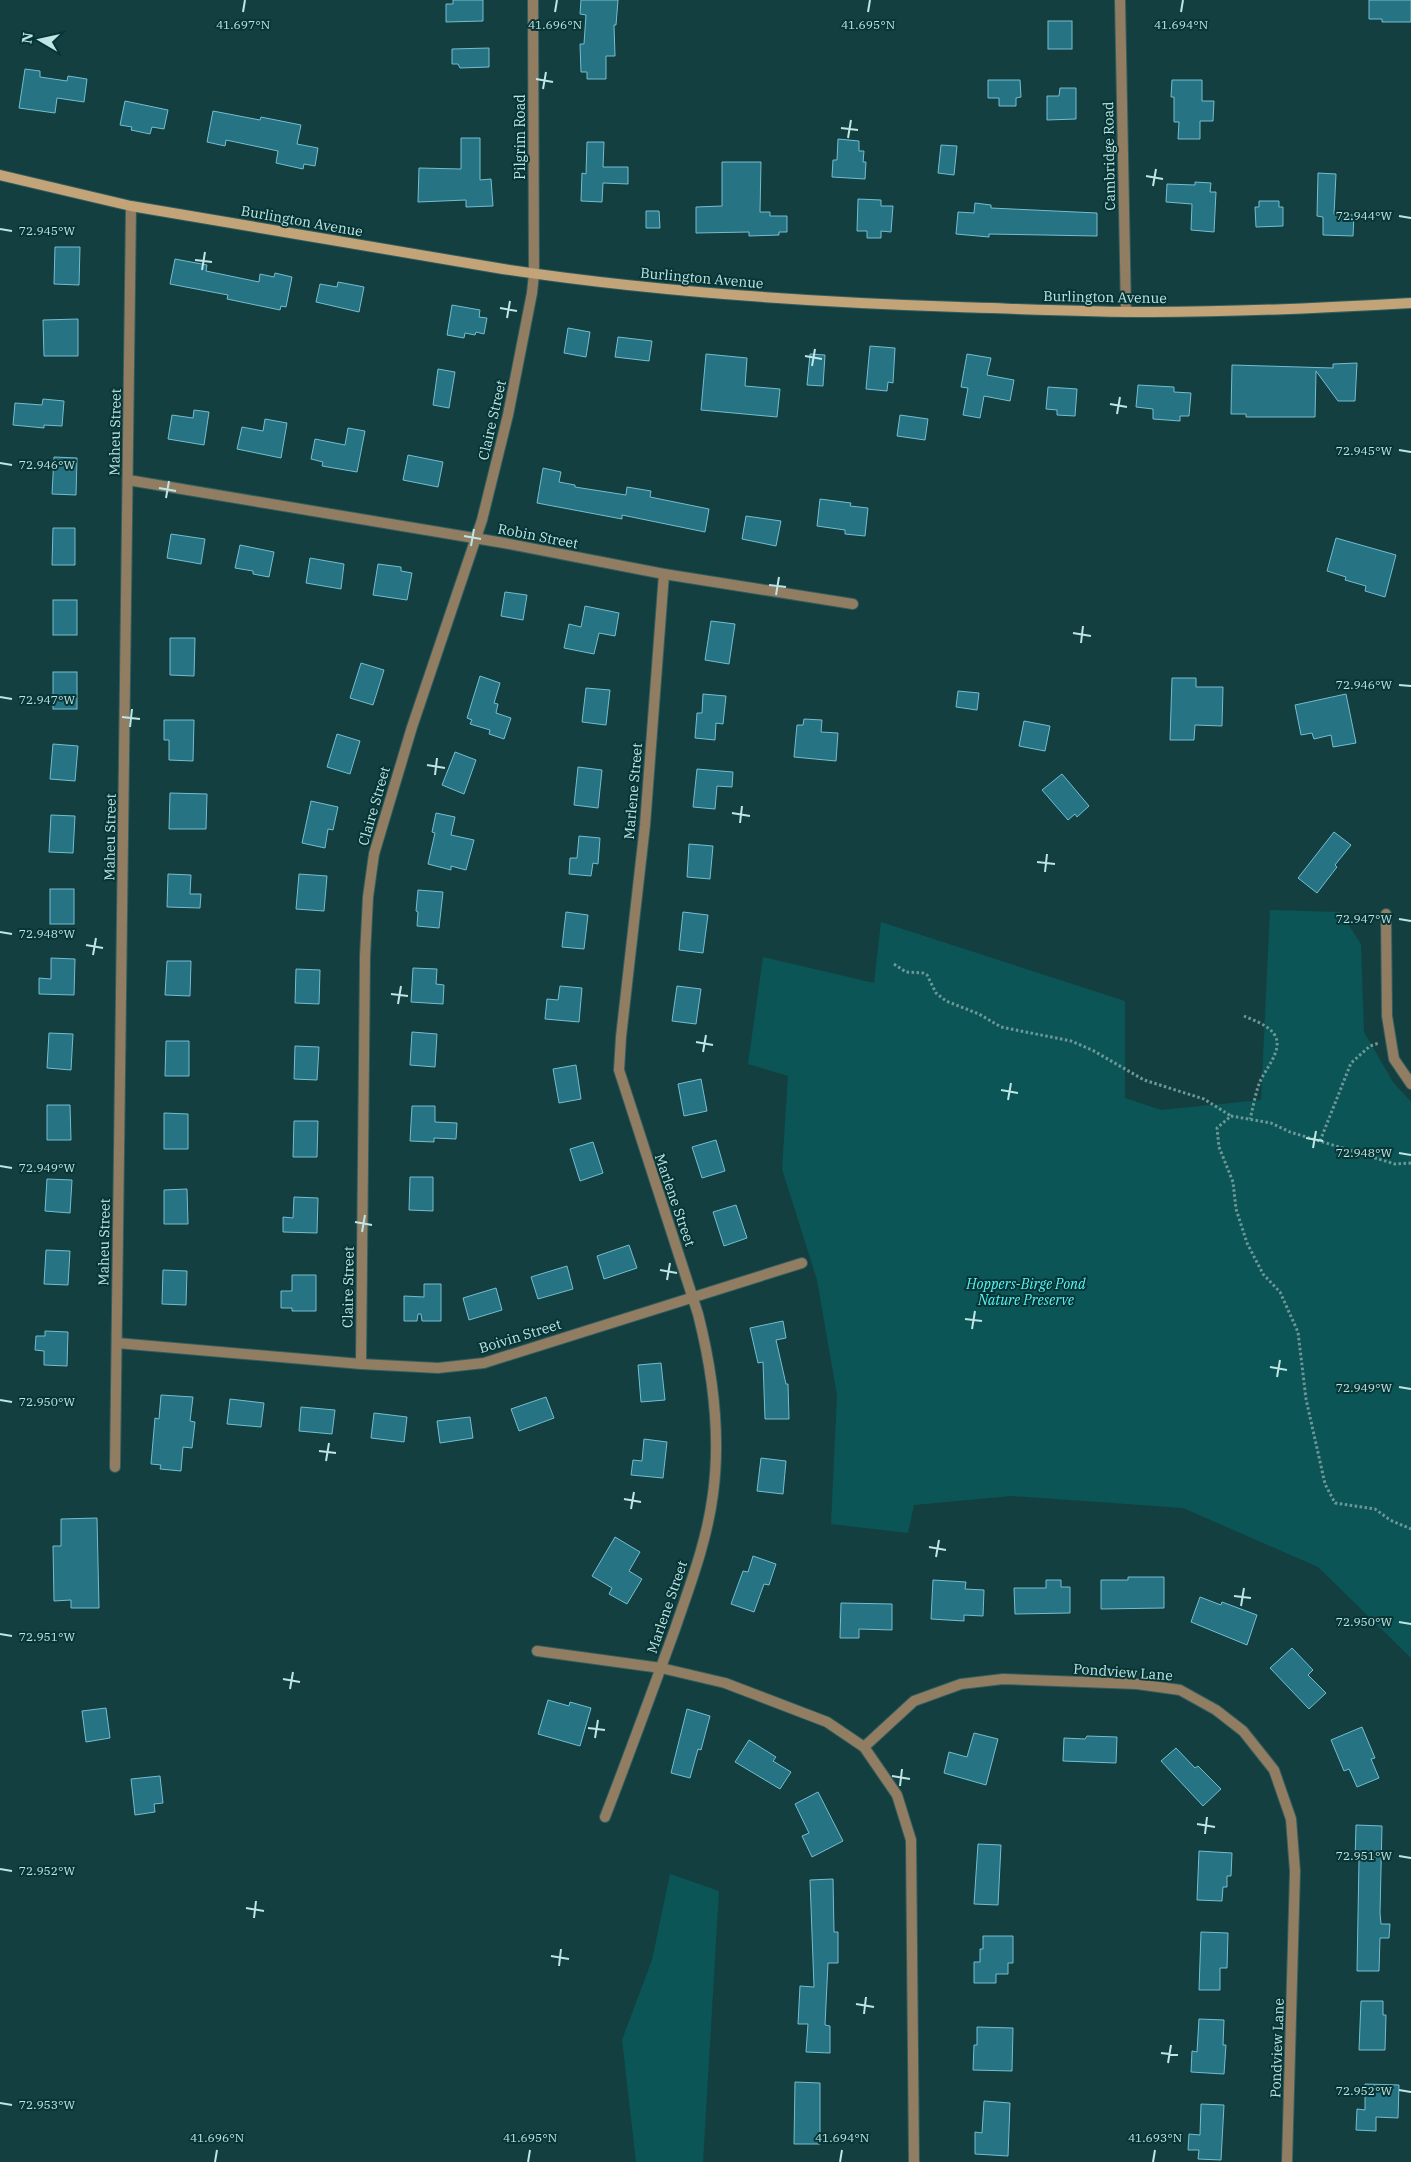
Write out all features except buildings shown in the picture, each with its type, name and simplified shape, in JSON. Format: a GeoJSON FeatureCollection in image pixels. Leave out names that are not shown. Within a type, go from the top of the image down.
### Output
{"type":"FeatureCollection","features":[{"type":"Feature","properties":{"kind":"main road","name":"Burlington Avenue"},"geometry":{"type":"LineString","coordinates":[[0,175],[131,206],[534,274],[719,294],[901,305],[1126,312],[1411,304]]}},
{"type":"Feature","properties":{"kind":"street","name":"Pilgrim Road"},"geometry":{"type":"LineString","coordinates":[[533,0],[534,274]]}},
{"type":"Feature","properties":{"kind":"street","name":"Cambridge Road"},"geometry":{"type":"LineString","coordinates":[[1120,0],[1126,312]]}},
{"type":"Feature","properties":{"kind":"street","name":"Maheu Street"},"geometry":{"type":"LineString","coordinates":[[115,1467],[131,206]]}},
{"type":"Feature","properties":{"kind":"street","name":"Claire Street"},"geometry":{"type":"LineString","coordinates":[[361,1364],[365,956],[368,896],[374,854],[384,816],[482,520],[508,415],[534,274]]}},
{"type":"Feature","properties":{"kind":"street","name":"Robin Street"},"geometry":{"type":"LineString","coordinates":[[128,480],[475,538],[664,574],[853,604]]}},
{"type":"Feature","properties":{"kind":"street","name":"Marlene Street"},"geometry":{"type":"LineString","coordinates":[[605,1818],[694,1575],[708,1526],[713,1493],[715,1453],[714,1390],[708,1353],[693,1296],[619,1070],[645,824],[664,574]]}},
{"type":"Feature","properties":{"kind":"street"},"geometry":{"type":"LineString","coordinates":[[1386,914],[1387,1016],[1394,1059],[1411,1084]]}},
{"type":"Feature","properties":{"kind":"street","name":"Boivin Street"},"geometry":{"type":"LineString","coordinates":[[117,1342],[361,1364],[438,1368],[484,1363],[802,1263]]}},
{"type":"Feature","properties":{"kind":"street"},"geometry":{"type":"LineString","coordinates":[[537,1651],[661,1668],[725,1683],[827,1722],[864,1747],[897,1795],[912,1840],[914,2162]]}},
{"type":"Feature","properties":{"kind":"street","name":"Pondview Lane"},"geometry":{"type":"LineString","coordinates":[[864,1747],[914,1701],[961,1684],[1003,1680],[1137,1684],[1180,1690],[1216,1710],[1243,1731],[1274,1770],[1292,1819],[1295,1871],[1287,2162]]}},
{"type":"Feature","properties":{"kind":"path"},"geometry":{"type":"LineString","coordinates":[[894,964],[906,972],[923,972],[927,975],[936,993],[946,1001],[980,1014],[1001,1027],[1071,1041],[1094,1051],[1144,1080],[1204,1099],[1230,1116],[1271,1123],[1290,1132],[1394,1164],[1411,1163]]}},
{"type":"Feature","properties":{"kind":"path"},"geometry":{"type":"LineString","coordinates":[[1244,1016],[1264,1026],[1274,1034],[1277,1046],[1274,1057],[1259,1085],[1250,1119]]}},
{"type":"Feature","properties":{"kind":"path"},"geometry":{"type":"LineString","coordinates":[[1320,1141],[1351,1063],[1365,1051]]}},
{"type":"Feature","properties":{"kind":"path"},"geometry":{"type":"LineString","coordinates":[[1230,1116],[1218,1128],[1219,1147],[1233,1182],[1236,1209],[1247,1243],[1262,1274],[1280,1292],[1298,1332],[1306,1399],[1326,1484],[1335,1503],[1375,1509],[1390,1520],[1411,1529]]}},
{"type":"Feature","properties":{"kind":"green space","name":"Hoppers-Birge Pond Nature Preserve"},"geometry":{"type":"Polygon","coordinates":[[[1270,910],[1340,912],[1361,944],[1364,1032],[1393,1082],[1411,1102],[1411,1658],[1318,1567],[1183,1508],[1011,1496],[914,1505],[908,1533],[831,1524],[837,1395],[817,1280],[782,1169],[788,1076],[748,1064],[763,957],[874,983],[881,922],[1125,1001],[1125,1098],[1161,1110],[1261,1100],[1270,910]]]}},
{"type":"Feature","properties":{"kind":"green space"},"geometry":{"type":"Polygon","coordinates":[[[670,1874],[719,1891],[703,2162],[636,2162],[622,2040],[652,1960],[670,1874]]]}}]}
